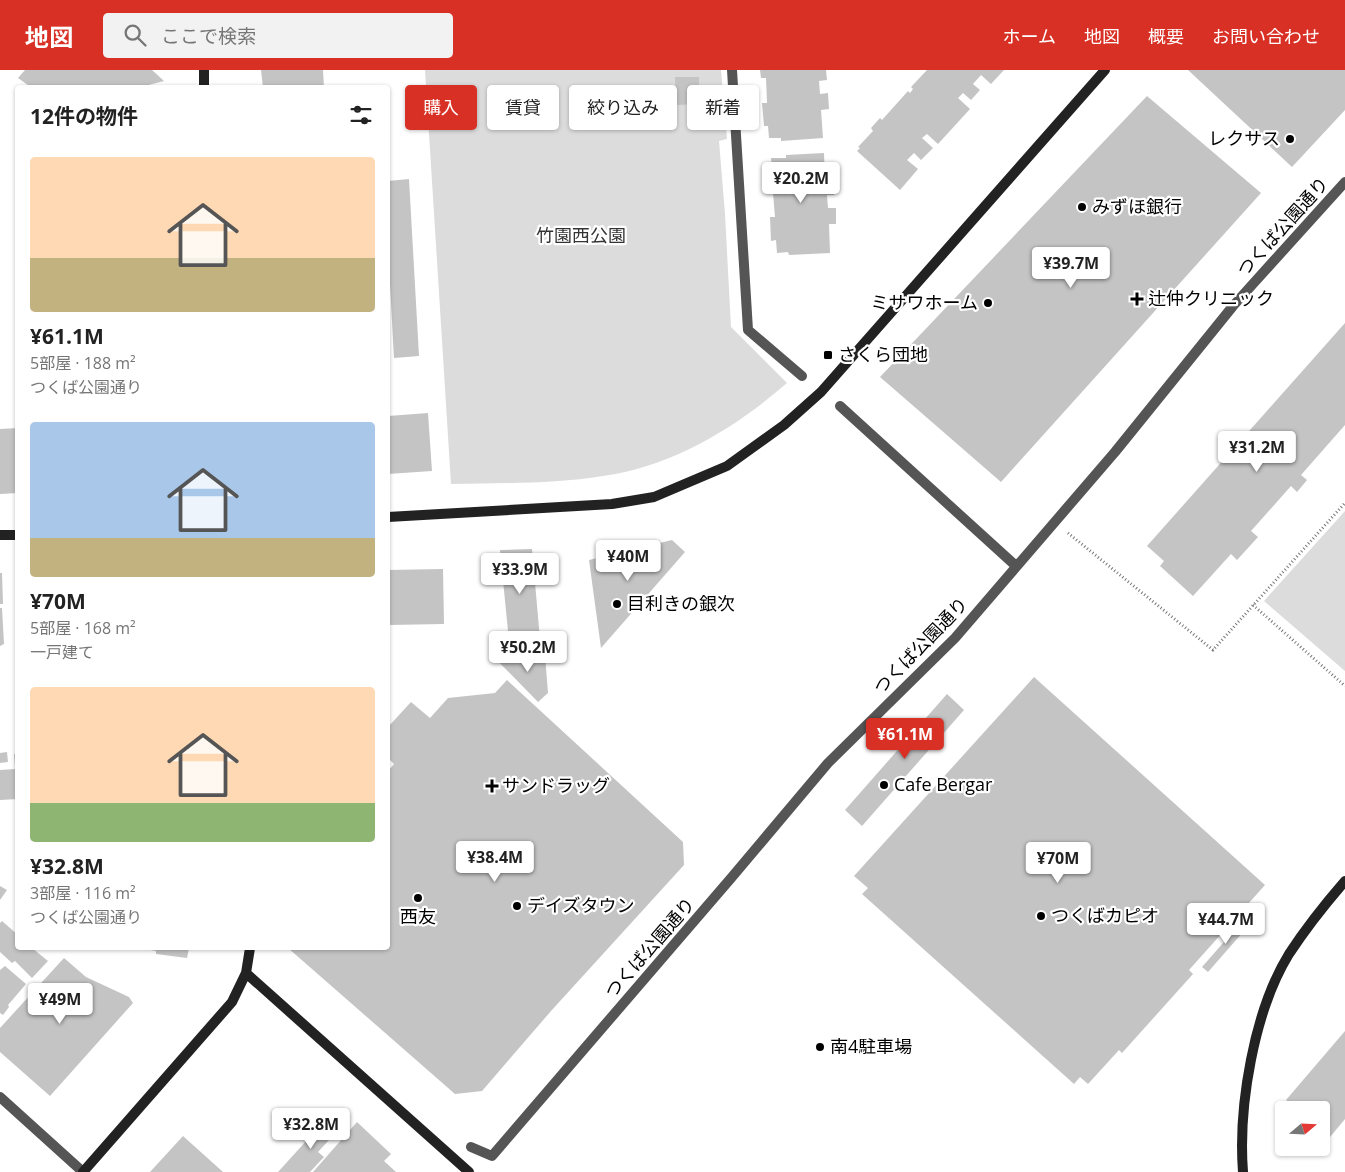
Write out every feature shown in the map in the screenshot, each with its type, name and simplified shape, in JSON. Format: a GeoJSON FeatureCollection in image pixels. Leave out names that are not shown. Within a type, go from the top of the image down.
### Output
{"type":"FeatureCollection","features":[{"type":"Feature","properties":{"kind":"street"},"geometry":{"type":"LineString","coordinates":[[204,70],[204,85]]}},
{"type":"Feature","properties":{"kind":"street"},"geometry":{"type":"LineString","coordinates":[[732,70],[748,330],[802,376]]}},
{"type":"Feature","properties":{"kind":"street"},"geometry":{"type":"LineString","coordinates":[[390,517],[612,504],[654,497],[727,466],[784,425],[821,392],[1105,70]]}},
{"type":"Feature","properties":{"kind":"street","name":"つくば公園通り"},"geometry":{"type":"LineString","coordinates":[[471,1147],[492,1156],[739,870],[828,763],[955,638],[1115,452],[1233,306],[1345,182]]}},
{"type":"Feature","properties":{"kind":"street"},"geometry":{"type":"LineString","coordinates":[[840,406],[1016,566]]}},
{"type":"Feature","properties":{"kind":"street"},"geometry":{"type":"LineString","coordinates":[[0,535],[15,535]]}},
{"type":"Feature","properties":{"kind":"street"},"geometry":{"type":"LineString","coordinates":[[1243,1172],[1243,1109],[1252,1052],[1270,995],[1288,955],[1345,881]]}},
{"type":"Feature","properties":{"kind":"street"},"geometry":{"type":"LineString","coordinates":[[0,1097],[83,1172],[224,1012],[236,995],[246,973],[250,950]]}},
{"type":"Feature","properties":{"kind":"street"},"geometry":{"type":"LineString","coordinates":[[246,973],[469,1172]]}},
{"type":"Feature","properties":{"kind":"path"},"geometry":{"type":"LineString","coordinates":[[1054,522],[1213,650],[1345,503]]}},
{"type":"Feature","properties":{"kind":"path"},"geometry":{"type":"LineString","coordinates":[[1253,605],[1345,686]]}},
{"type":"Feature","properties":{"kind":"green space","name":"竹園西公園"},"geometry":{"type":"Polygon","coordinates":[[[425,70],[721,70],[722,85],[687,85],[687,130],[726,130],[727,139],[719,141],[731,327],[787,383],[767,400],[724,430],[702,443],[654,464],[629,471],[584,479],[527,483],[451,484],[429,130],[477,130],[477,85],[426,85],[425,70]]]}},
{"type":"Feature","properties":{"kind":"green space"},"geometry":{"type":"Polygon","coordinates":[[[1345,511],[1345,671],[1264,601],[1345,511]]]}},
{"type":"Feature","properties":{"kind":"building"},"geometry":{"type":"Polygon","coordinates":[[[25,70],[152,70],[164,81],[149,85],[28,85],[18,78],[25,70]]]}},
{"type":"Feature","properties":{"kind":"building"},"geometry":{"type":"Polygon","coordinates":[[[261,70],[323,70],[324,85],[263,85],[261,70]]]}},
{"type":"Feature","properties":{"kind":"building"},"geometry":{"type":"Polygon","coordinates":[[[760,70],[826,70],[827,80],[819,81],[820,94],[828,93],[829,109],[821,110],[823,138],[781,141],[781,138],[769,138],[768,126],[764,126],[762,103],[767,103],[766,78],[761,78],[760,70]]]}},
{"type":"Feature","properties":{"kind":"building"},"geometry":{"type":"Polygon","coordinates":[[[927,70],[1004,70],[991,84],[981,75],[973,84],[980,90],[971,100],[963,93],[958,98],[970,109],[938,144],[927,134],[922,138],[933,148],[921,160],[914,153],[907,160],[918,169],[900,190],[857,151],[860,148],[858,147],[873,131],[871,128],[880,118],[882,120],[908,91],[910,93],[913,89],[911,87],[927,70]]]}},
{"type":"Feature","properties":{"kind":"building","name":"レクサス"},"geometry":{"type":"Polygon","coordinates":[[[1188,70],[1345,70],[1345,110],[1292,167],[1188,70]]]}},
{"type":"Feature","properties":{"kind":"building"},"geometry":{"type":"Polygon","coordinates":[[[675,77],[699,77],[699,85],[687,85],[687,105],[677,105],[677,85],[675,85],[675,77]]]}},
{"type":"Feature","properties":{"kind":"building"},"geometry":{"type":"Polygon","coordinates":[[[1147,96],[1261,193],[1001,482],[880,377],[1147,96]]]}},
{"type":"Feature","properties":{"kind":"building"},"geometry":{"type":"Polygon","coordinates":[[[824,153],[825,181],[834,180],[834,195],[827,195],[828,208],[836,208],[836,224],[829,224],[830,253],[789,255],[788,252],[777,253],[776,240],[771,241],[770,217],[775,217],[773,193],[768,193],[767,170],[772,170],[771,158],[786,158],[786,155],[824,153]]]}},
{"type":"Feature","properties":{"kind":"building"},"geometry":{"type":"Polygon","coordinates":[[[409,179],[419,356],[394,358],[390,284],[390,181],[409,179]]]}},
{"type":"Feature","properties":{"kind":"building"},"geometry":{"type":"Polygon","coordinates":[[[1345,323],[1345,425],[1301,475],[1307,480],[1297,492],[1291,486],[1251,531],[1258,537],[1237,560],[1231,554],[1193,596],[1160,566],[1164,561],[1147,546],[1345,323]]]}},
{"type":"Feature","properties":{"kind":"building"},"geometry":{"type":"Polygon","coordinates":[[[428,413],[432,471],[390,474],[390,416],[428,413]]]}},
{"type":"Feature","properties":{"kind":"building"},"geometry":{"type":"Polygon","coordinates":[[[15,428],[15,493],[0,494],[0,429],[15,428]]]}},
{"type":"Feature","properties":{"kind":"building","name":"目利きの銀次"},"geometry":{"type":"Polygon","coordinates":[[[672,540],[685,552],[601,648],[589,560],[672,540]]]}},
{"type":"Feature","properties":{"kind":"building"},"geometry":{"type":"Polygon","coordinates":[[[532,549],[540,639],[509,641],[500,550],[532,549]]]}},
{"type":"Feature","properties":{"kind":"building"},"geometry":{"type":"Polygon","coordinates":[[[443,569],[444,624],[390,625],[390,570],[443,569]]]}},
{"type":"Feature","properties":{"kind":"building"},"geometry":{"type":"Polygon","coordinates":[[[0,573],[2,573],[3,604],[0,604],[0,573]]]}},
{"type":"Feature","properties":{"kind":"building"},"geometry":{"type":"Polygon","coordinates":[[[0,608],[2,608],[4,644],[0,646],[0,608]]]}},
{"type":"Feature","properties":{"kind":"building"},"geometry":{"type":"Polygon","coordinates":[[[545,655],[548,693],[538,702],[493,656],[545,655]]]}},
{"type":"Feature","properties":{"kind":"building","name":"つくばカピオ"},"geometry":{"type":"Polygon","coordinates":[[[1034,677],[1265,885],[1189,970],[1193,974],[1122,1053],[1119,1050],[1088,1084],[1080,1077],[1074,1084],[862,894],[868,888],[854,876],[1034,677]]]}},
{"type":"Feature","properties":{"kind":"building","name":"デイズタウン"},"geometry":{"type":"Polygon","coordinates":[[[507,680],[683,842],[684,865],[551,1011],[482,1091],[455,1094],[290,950],[390,950],[390,769],[394,764],[390,760],[390,725],[411,702],[430,718],[448,698],[495,693],[507,680]]]}},
{"type":"Feature","properties":{"kind":"building"},"geometry":{"type":"Polygon","coordinates":[[[947,694],[964,710],[862,826],[845,810],[947,694]]]}},
{"type":"Feature","properties":{"kind":"building"},"geometry":{"type":"Polygon","coordinates":[[[7,752],[8,762],[0,763],[0,753],[7,752]]]}},
{"type":"Feature","properties":{"kind":"building"},"geometry":{"type":"Polygon","coordinates":[[[15,769],[15,799],[0,800],[0,770],[15,769]]]}},
{"type":"Feature","properties":{"kind":"building"},"geometry":{"type":"Polygon","coordinates":[[[0,886],[7,890],[0,900],[0,886]]]}},
{"type":"Feature","properties":{"kind":"building"},"geometry":{"type":"Polygon","coordinates":[[[1245,918],[1251,923],[1208,972],[1202,967],[1245,918]]]}},
{"type":"Feature","properties":{"kind":"building"},"geometry":{"type":"Polygon","coordinates":[[[2,921],[15,932],[15,950],[34,950],[48,961],[32,978],[15,961],[12,963],[0,952],[0,923],[2,921]]]}},
{"type":"Feature","properties":{"kind":"building"},"geometry":{"type":"Polygon","coordinates":[[[151,950],[189,950],[187,958],[156,954],[156,951],[151,950]]]}},
{"type":"Feature","properties":{"kind":"building"},"geometry":{"type":"Polygon","coordinates":[[[64,958],[86,977],[129,997],[133,1003],[50,1096],[0,1052],[0,1028],[64,958]]]}},
{"type":"Feature","properties":{"kind":"building"},"geometry":{"type":"Polygon","coordinates":[[[5,966],[26,984],[8,1005],[9,1007],[3,1015],[0,1013],[0,970],[5,966]]]}},
{"type":"Feature","properties":{"kind":"building"},"geometry":{"type":"Polygon","coordinates":[[[1345,1031],[1345,1119],[1330,1137],[1330,1101],[1286,1100],[1345,1031]]]}},
{"type":"Feature","properties":{"kind":"building"},"geometry":{"type":"Polygon","coordinates":[[[327,1118],[339,1129],[318,1152],[324,1157],[310,1172],[278,1172],[327,1118]]]}},
{"type":"Feature","properties":{"kind":"building"},"geometry":{"type":"Polygon","coordinates":[[[357,1122],[391,1154],[384,1161],[396,1172],[313,1172],[357,1122]]]}},
{"type":"Feature","properties":{"kind":"building"},"geometry":{"type":"Polygon","coordinates":[[[183,1136],[223,1172],[150,1172],[183,1136]]]}},
{"type":"Feature","properties":{"kind":"place","name":"レクサス"},"geometry":{"type":"Point","coordinates":[1290,139]}},
{"type":"Feature","properties":{"kind":"place","name":"みずほ銀行"},"geometry":{"type":"Point","coordinates":[1082,207]}},
{"type":"Feature","properties":{"kind":"place","name":"辻仲クリニック"},"geometry":{"type":"Point","coordinates":[1137,299]}},
{"type":"Feature","properties":{"kind":"place","name":"ミサワホーム"},"geometry":{"type":"Point","coordinates":[988,303]}},
{"type":"Feature","properties":{"kind":"place","name":"さくら団地"},"geometry":{"type":"Point","coordinates":[828,355]}},
{"type":"Feature","properties":{"kind":"place","name":"目利きの銀次"},"geometry":{"type":"Point","coordinates":[617,604]}},
{"type":"Feature","properties":{"kind":"place","name":"Cafe Bergar"},"geometry":{"type":"Point","coordinates":[884,785]}},
{"type":"Feature","properties":{"kind":"place","name":"サンドラッグ"},"geometry":{"type":"Point","coordinates":[492,786]}},
{"type":"Feature","properties":{"kind":"place","name":"西友"},"geometry":{"type":"Point","coordinates":[418,898]}},
{"type":"Feature","properties":{"kind":"place","name":"デイズタウン"},"geometry":{"type":"Point","coordinates":[517,906]}},
{"type":"Feature","properties":{"kind":"place","name":"つくばカピオ"},"geometry":{"type":"Point","coordinates":[1041,916]}},
{"type":"Feature","properties":{"kind":"place","name":"南4駐車場"},"geometry":{"type":"Point","coordinates":[820,1047]}}]}
